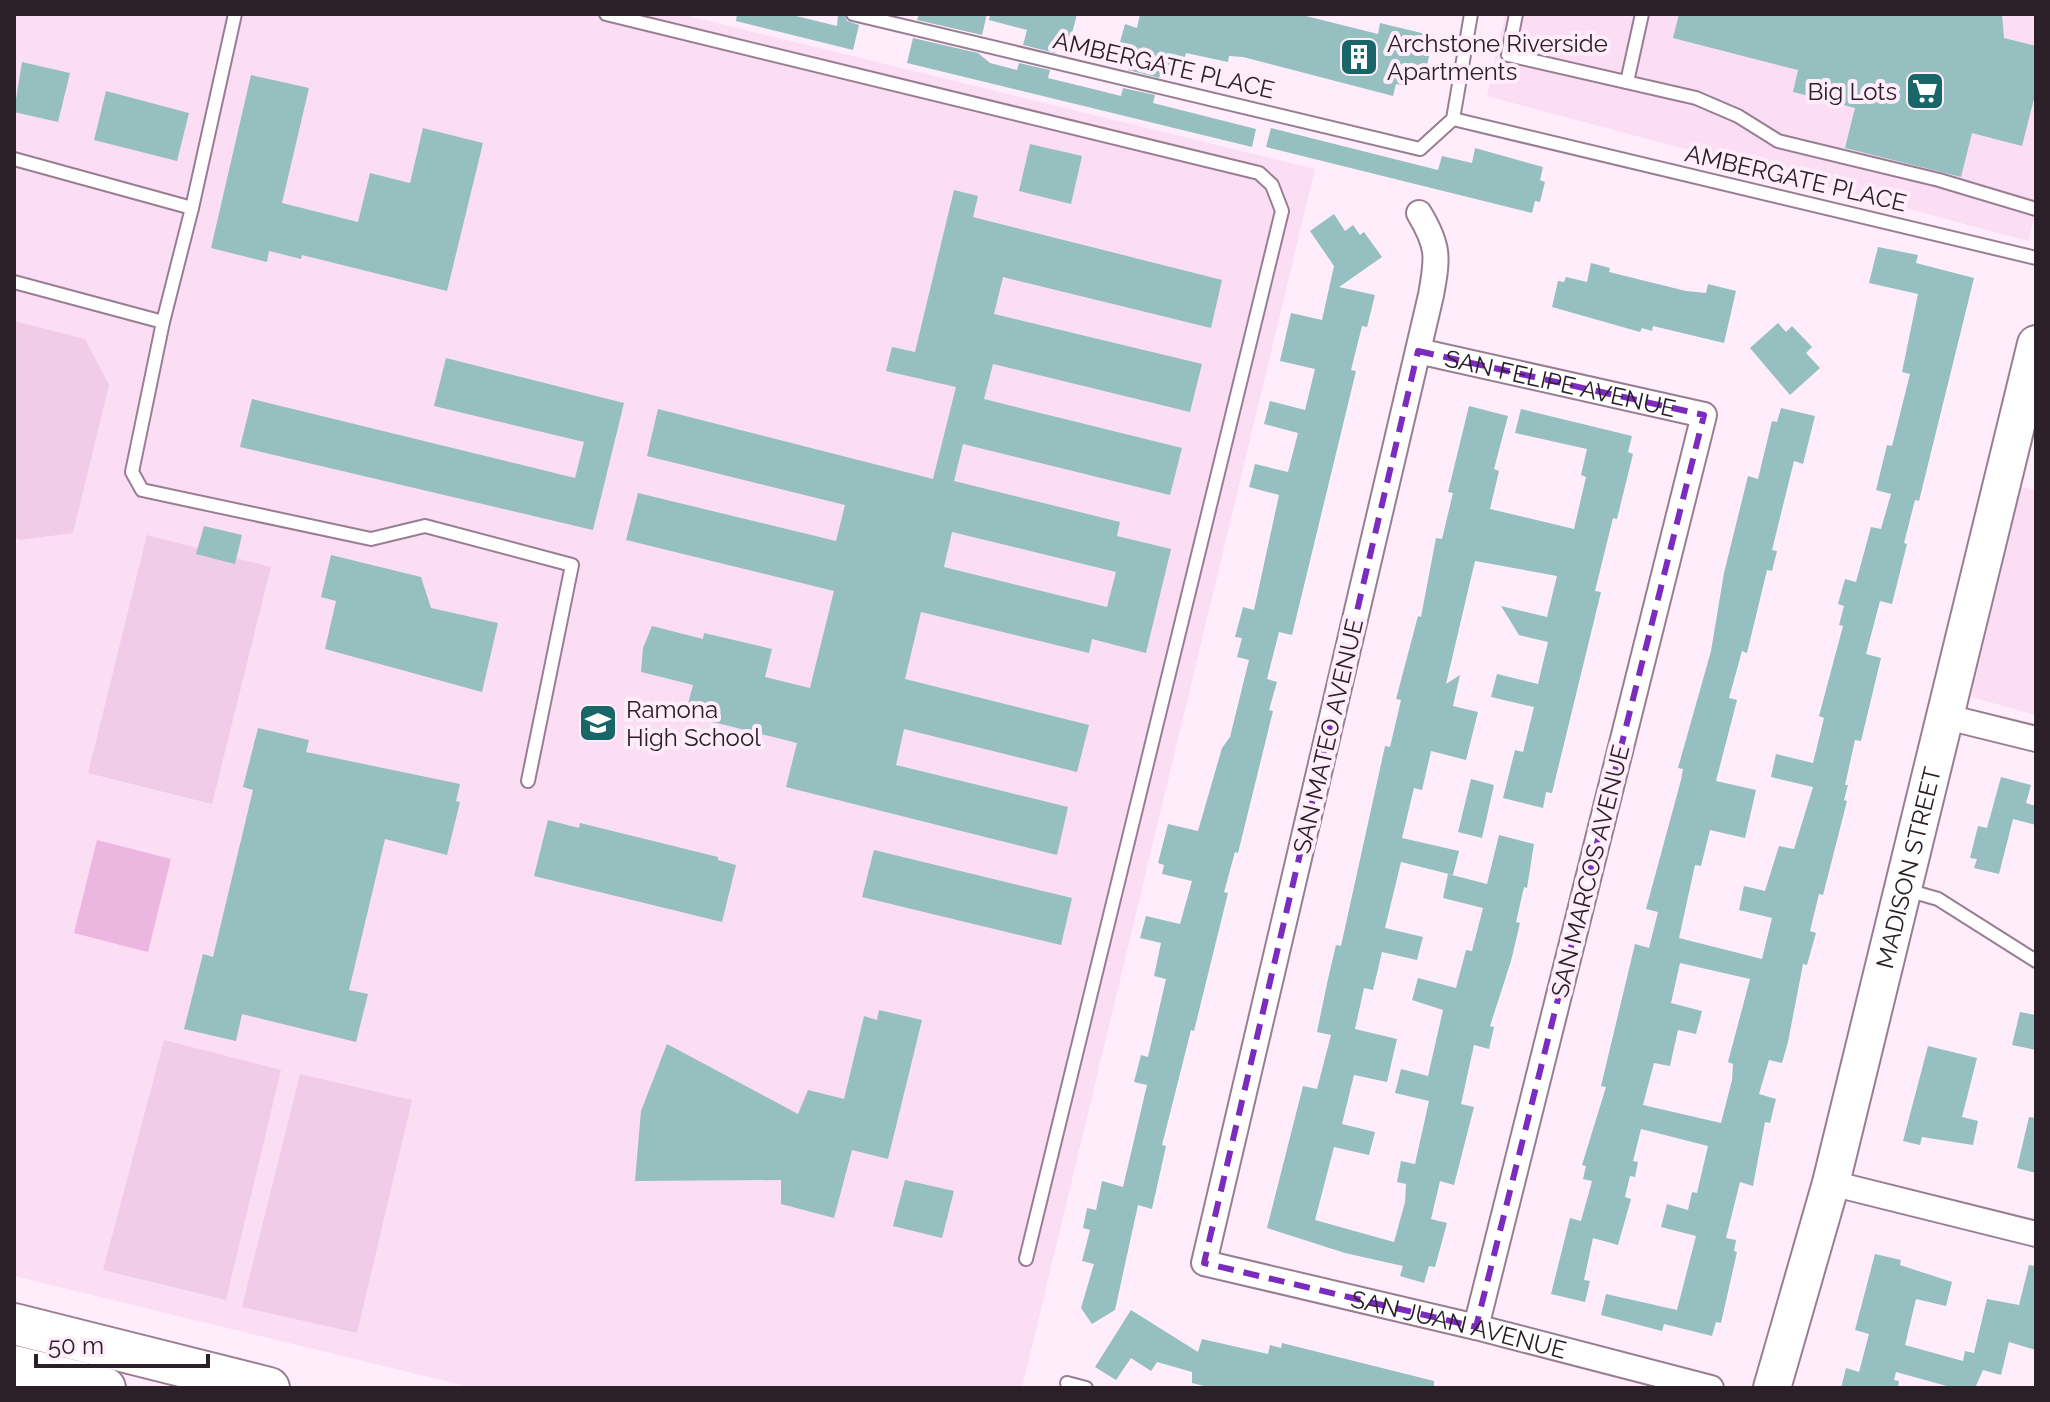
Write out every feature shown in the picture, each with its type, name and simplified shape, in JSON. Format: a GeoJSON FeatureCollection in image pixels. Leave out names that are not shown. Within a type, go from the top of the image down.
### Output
{"type":"FeatureCollection","features":[{"type":"Feature","properties":{"kind":"main road","name":"MADISON STREET"},"geometry":{"type":"LineString","coordinates":[[1772,1388],[1831,1183],[2035,349]]}},
{"type":"Feature","properties":{"kind":"main road"},"geometry":{"type":"LineString","coordinates":[[14,1324],[269,1388]]}},
{"type":"Feature","properties":{"kind":"main road"},"geometry":{"type":"LineString","coordinates":[[14,1366],[105,1388]]}},
{"type":"Feature","properties":{"kind":"street","name":"SAN MATEO AVENUE"},"geometry":{"type":"LineString","coordinates":[[1204,1263],[1438,258],[1433,236],[1419,213]]}},
{"type":"Feature","properties":{"kind":"street","name":"SAN FELIPE AVENUE"},"geometry":{"type":"LineString","coordinates":[[1418,351],[1704,415]]}},
{"type":"Feature","properties":{"kind":"street","name":"SAN MARCOS AVENUE"},"geometry":{"type":"LineString","coordinates":[[1476,1327],[1704,415]]}},
{"type":"Feature","properties":{"kind":"street"},"geometry":{"type":"LineString","coordinates":[[1947,717],[2036,739]]}},
{"type":"Feature","properties":{"kind":"street"},"geometry":{"type":"LineString","coordinates":[[1831,1183],[2036,1234]]}},
{"type":"Feature","properties":{"kind":"street","name":"SAN JUAN AVENUE"},"geometry":{"type":"LineString","coordinates":[[1204,1263],[1476,1327],[1711,1388]]}},
{"type":"Feature","properties":{"kind":"lane"},"geometry":{"type":"LineString","coordinates":[[235,14],[163,322],[132,472],[142,490],[371,539],[425,526],[572,565],[528,781]]}},
{"type":"Feature","properties":{"kind":"lane"},"geometry":{"type":"LineString","coordinates":[[606,14],[1259,173],[1272,185],[1282,211],[1026,1259]]}},
{"type":"Feature","properties":{"kind":"lane","name":"AMBERGATE PLACE"},"geometry":{"type":"LineString","coordinates":[[853,14],[1420,149],[1453,119],[2036,258]]}},
{"type":"Feature","properties":{"kind":"lane"},"geometry":{"type":"LineString","coordinates":[[1453,119],[1471,14]]}},
{"type":"Feature","properties":{"kind":"lane"},"geometry":{"type":"LineString","coordinates":[[1516,14],[1508,55],[1696,98],[1738,116],[1778,141],[1939,180],[2036,209]]}},
{"type":"Feature","properties":{"kind":"lane"},"geometry":{"type":"LineString","coordinates":[[1627,82],[1638,15]]}},
{"type":"Feature","properties":{"kind":"lane"},"geometry":{"type":"LineString","coordinates":[[14,159],[192,208]]}},
{"type":"Feature","properties":{"kind":"lane"},"geometry":{"type":"LineString","coordinates":[[14,282],[163,322]]}},
{"type":"Feature","properties":{"kind":"lane"},"geometry":{"type":"LineString","coordinates":[[1904,889],[1938,899],[2036,961]]}},
{"type":"Feature","properties":{"kind":"lane"},"geometry":{"type":"LineString","coordinates":[[1067,1383],[1086,1388]]}},
{"type":"Feature","properties":{"kind":"highlighted area"},"geometry":{"type":"Polygon","coordinates":[[[1418,351],[1704,415],[1476,1327],[1204,1263],[1418,351]]]}},
{"type":"Feature","properties":{"kind":"shaded area","name":"Ramona High School"},"geometry":{"type":"Polygon","coordinates":[[[14,14],[680,14],[1315,169],[1022,1388],[474,1388],[14,1276],[14,14]]]}},
{"type":"Feature","properties":{"kind":"shaded area"},"geometry":{"type":"Polygon","coordinates":[[[1505,14],[2036,14],[2036,210],[2028,241],[1487,96],[1505,14]]]}},
{"type":"Feature","properties":{"kind":"shaded area"},"geometry":{"type":"Polygon","coordinates":[[[14,321],[85,339],[109,385],[73,533],[20,540],[14,537],[14,321]]]}},
{"type":"Feature","properties":{"kind":"shaded area"},"geometry":{"type":"Polygon","coordinates":[[[2021,487],[2036,490],[2036,715],[1971,697],[2021,487]]]}},
{"type":"Feature","properties":{"kind":"shaded area"},"geometry":{"type":"Polygon","coordinates":[[[147,535],[271,567],[212,804],[88,773],[147,535]]]}},
{"type":"Feature","properties":{"kind":"shaded area"},"geometry":{"type":"Polygon","coordinates":[[[97,840],[171,859],[148,952],[74,933],[97,840]]]}},
{"type":"Feature","properties":{"kind":"shaded area"},"geometry":{"type":"Polygon","coordinates":[[[164,1040],[281,1070],[226,1300],[103,1270],[164,1040]]]}},
{"type":"Feature","properties":{"kind":"shaded area"},"geometry":{"type":"Polygon","coordinates":[[[300,1074],[412,1100],[357,1333],[242,1307],[300,1074]]]}},
{"type":"Feature","properties":{"kind":"building"},"geometry":{"type":"Polygon","coordinates":[[[737,14],[788,14],[837,26],[838,14],[844,14],[847,21],[859,25],[853,50],[736,21],[737,14]]]}},
{"type":"Feature","properties":{"kind":"building"},"geometry":{"type":"Polygon","coordinates":[[[919,14],[987,14],[982,35],[917,20],[919,14]]]}},
{"type":"Feature","properties":{"kind":"building"},"geometry":{"type":"Polygon","coordinates":[[[990,14],[1077,14],[1070,41],[1059,38],[1055,53],[1023,45],[1027,30],[989,20],[990,14]]]}},
{"type":"Feature","properties":{"kind":"building","name":"Archstone Riverside Apartments"},"geometry":{"type":"Polygon","coordinates":[[[1140,14],[1298,14],[1378,34],[1380,23],[1434,36],[1425,73],[1406,68],[1402,85],[1396,84],[1393,96],[1243,57],[1229,56],[1228,62],[1186,53],[1183,64],[1177,63],[1176,67],[1163,64],[1159,78],[1128,70],[1131,57],[1117,53],[1125,24],[1137,28],[1140,14]]]}},
{"type":"Feature","properties":{"kind":"building"},"geometry":{"type":"Polygon","coordinates":[[[1679,14],[2002,14],[2004,38],[2036,46],[2036,91],[2022,146],[1972,133],[1961,177],[1845,148],[1855,108],[1793,92],[1798,70],[1673,38],[1679,14]]]}},
{"type":"Feature","properties":{"kind":"building"},"geometry":{"type":"Polygon","coordinates":[[[913,38],[978,53],[990,63],[1017,70],[1019,63],[1050,70],[1048,78],[1121,96],[1123,88],[1155,95],[1153,103],[1256,129],[1252,147],[907,63],[913,38]]]}},
{"type":"Feature","properties":{"kind":"building"},"geometry":{"type":"Polygon","coordinates":[[[22,62],[70,73],[58,122],[14,112],[22,62]]]}},
{"type":"Feature","properties":{"kind":"building"},"geometry":{"type":"Polygon","coordinates":[[[251,75],[309,88],[282,203],[358,222],[370,173],[410,183],[423,128],[483,143],[447,291],[302,255],[301,259],[269,251],[267,262],[211,248],[251,75]]]}},
{"type":"Feature","properties":{"kind":"building"},"geometry":{"type":"Polygon","coordinates":[[[106,91],[189,113],[177,161],[94,140],[106,91]]]}},
{"type":"Feature","properties":{"kind":"building"},"geometry":{"type":"Polygon","coordinates":[[[1271,128],[1438,170],[1442,156],[1472,163],[1475,148],[1543,167],[1540,180],[1545,182],[1540,202],[1535,201],[1532,213],[1266,147],[1271,128]]]}},
{"type":"Feature","properties":{"kind":"building"},"geometry":{"type":"Polygon","coordinates":[[[1030,144],[1082,156],[1071,204],[1019,191],[1030,144]]]}},
{"type":"Feature","properties":{"kind":"building","name":"Ramona High School"},"geometry":{"type":"Polygon","coordinates":[[[954,190],[978,196],[973,217],[1222,280],[1211,328],[1003,277],[994,314],[1202,364],[1190,412],[993,364],[984,399],[1182,448],[1170,495],[963,444],[954,481],[1120,522],[1117,536],[1171,549],[1146,653],[1092,639],[1089,653],[921,612],[905,679],[1089,725],[1077,772],[904,729],[896,765],[1068,807],[1057,855],[786,787],[797,743],[685,715],[693,685],[641,672],[643,648],[652,626],[703,639],[704,633],[772,649],[765,677],[810,688],[834,591],[626,540],[638,493],[836,541],[845,505],[647,456],[658,409],[933,479],[956,387],[886,371],[892,347],[915,352],[954,190]],[[952,532],[944,567],[1107,607],[1116,572],[952,532]]]}},
{"type":"Feature","properties":{"kind":"building"},"geometry":{"type":"Polygon","coordinates":[[[1334,214],[1345,231],[1353,225],[1360,235],[1364,232],[1382,257],[1339,287],[1375,295],[1367,327],[1362,326],[1351,370],[1356,371],[1292,635],[1279,632],[1267,679],[1277,682],[1269,710],[1273,711],[1238,853],[1235,852],[1224,892],[1228,893],[1194,1031],[1191,1030],[1162,1145],[1166,1146],[1152,1209],[1138,1205],[1115,1310],[1092,1324],[1081,1308],[1094,1264],[1082,1261],[1090,1230],[1083,1228],[1087,1208],[1096,1210],[1102,1181],[1123,1187],[1147,1085],[1134,1082],[1141,1055],[1148,1057],[1166,979],[1154,976],[1161,943],[1140,938],[1146,916],[1180,924],[1192,881],[1162,874],[1164,865],[1158,863],[1168,824],[1198,831],[1222,748],[1230,737],[1249,660],[1237,657],[1242,638],[1235,637],[1243,607],[1254,610],[1279,495],[1249,487],[1255,464],[1288,472],[1298,433],[1264,424],[1270,401],[1305,410],[1315,369],[1280,361],[1291,313],[1322,320],[1334,266],[1310,231],[1334,214]]]}},
{"type":"Feature","properties":{"kind":"building"},"geometry":{"type":"Polygon","coordinates":[[[1878,247],[1918,255],[1916,263],[1974,278],[1919,501],[1915,500],[1904,543],[1907,544],[1892,604],[1880,601],[1866,654],[1881,658],[1861,741],[1855,740],[1845,785],[1848,785],[1844,800],[1847,801],[1823,895],[1819,894],[1810,931],[1816,933],[1807,965],[1803,964],[1788,1042],[1782,1063],[1769,1060],[1759,1094],[1776,1099],[1770,1123],[1765,1122],[1753,1186],[1740,1182],[1726,1238],[1736,1240],[1734,1251],[1737,1252],[1721,1323],[1716,1322],[1712,1336],[1664,1324],[1662,1331],[1601,1315],[1606,1294],[1677,1310],[1696,1236],[1661,1227],[1667,1204],[1688,1210],[1692,1192],[1697,1193],[1708,1146],[1641,1129],[1633,1161],[1638,1162],[1635,1177],[1630,1176],[1625,1197],[1631,1199],[1618,1245],[1593,1238],[1584,1280],[1590,1281],[1585,1302],[1551,1294],[1570,1218],[1581,1221],[1592,1181],[1583,1179],[1586,1166],[1582,1165],[1606,1087],[1601,1086],[1635,944],[1649,948],[1658,912],[1646,909],[1681,780],[1683,769],[1678,768],[1711,651],[1724,573],[1748,476],[1758,479],[1772,421],[1777,422],[1781,408],[1815,416],[1803,464],[1794,461],[1772,550],[1777,551],[1772,571],[1767,570],[1747,653],[1742,651],[1729,698],[1737,700],[1716,781],[1756,790],[1745,838],[1710,830],[1701,866],[1695,865],[1679,938],[1762,959],[1772,918],[1739,910],[1744,886],[1765,891],[1779,846],[1794,849],[1813,787],[1771,777],[1776,754],[1813,763],[1824,718],[1819,716],[1843,626],[1839,625],[1844,606],[1838,604],[1845,579],[1856,582],[1871,527],[1881,529],[1891,494],[1876,490],[1887,445],[1892,446],[1910,374],[1902,372],[1918,294],[1869,283],[1878,247]],[[1680,963],[1671,1003],[1702,1011],[1696,1034],[1678,1030],[1670,1066],[1654,1063],[1643,1105],[1721,1123],[1732,1080],[1733,1064],[1728,1062],[1750,979],[1680,963]]]}},
{"type":"Feature","properties":{"kind":"building"},"geometry":{"type":"Polygon","coordinates":[[[1591,263],[1610,268],[1609,272],[1686,291],[1706,293],[1708,284],[1736,291],[1724,343],[1653,326],[1652,331],[1642,328],[1640,332],[1552,307],[1558,281],[1564,282],[1566,277],[1587,282],[1591,263]]]}},
{"type":"Feature","properties":{"kind":"building"},"geometry":{"type":"Polygon","coordinates":[[[1778,323],[1786,332],[1792,326],[1812,347],[1806,353],[1820,368],[1790,395],[1750,348],[1778,323]]]}},
{"type":"Feature","properties":{"kind":"building"},"geometry":{"type":"Polygon","coordinates":[[[446,358],[624,403],[593,530],[240,447],[252,399],[575,478],[584,442],[434,406],[446,358]]]}},
{"type":"Feature","properties":{"kind":"building"},"geometry":{"type":"Polygon","coordinates":[[[1469,406],[1508,416],[1494,469],[1499,471],[1490,509],[1574,529],[1586,477],[1581,475],[1587,449],[1515,433],[1521,409],[1632,436],[1628,452],[1633,454],[1595,591],[1601,592],[1552,793],[1546,792],[1543,808],[1503,798],[1515,750],[1523,752],[1534,707],[1491,697],[1497,674],[1538,684],[1548,642],[1519,635],[1501,606],[1547,617],[1557,576],[1475,561],[1446,684],[1460,675],[1453,706],[1478,712],[1466,760],[1431,751],[1422,790],[1414,788],[1402,838],[1459,851],[1453,875],[1401,862],[1385,928],[1423,937],[1417,960],[1382,952],[1373,990],[1364,988],[1355,1029],[1397,1039],[1387,1082],[1354,1075],[1342,1124],[1375,1132],[1369,1155],[1334,1147],[1315,1220],[1394,1242],[1405,1202],[1406,1184],[1397,1182],[1401,1161],[1415,1164],[1429,1101],[1395,1093],[1401,1069],[1428,1076],[1443,1010],[1412,1000],[1418,978],[1456,988],[1466,950],[1472,951],[1483,908],[1443,898],[1448,874],[1487,884],[1499,835],[1534,844],[1527,888],[1524,887],[1516,922],[1520,923],[1511,961],[1490,1026],[1494,1027],[1489,1049],[1474,1045],[1461,1104],[1474,1107],[1454,1185],[1440,1181],[1431,1219],[1447,1223],[1435,1267],[1429,1266],[1424,1283],[1400,1276],[1403,1266],[1345,1253],[1267,1228],[1303,1086],[1317,1089],[1331,1035],[1317,1032],[1328,979],[1336,945],[1341,946],[1385,746],[1390,747],[1401,700],[1396,699],[1418,616],[1421,617],[1436,538],[1442,539],[1453,493],[1448,492],[1469,406]]]}},
{"type":"Feature","properties":{"kind":"building"},"geometry":{"type":"Polygon","coordinates":[[[204,526],[242,535],[235,564],[196,554],[204,526]]]}},
{"type":"Feature","properties":{"kind":"building"},"geometry":{"type":"Polygon","coordinates":[[[331,555],[421,577],[431,608],[498,623],[482,692],[325,649],[336,601],[321,597],[331,555]]]}},
{"type":"Feature","properties":{"kind":"building"},"geometry":{"type":"Polygon","coordinates":[[[258,728],[309,740],[306,752],[460,784],[456,801],[460,802],[447,855],[385,839],[349,990],[368,994],[356,1042],[242,1014],[236,1041],[184,1029],[203,954],[213,957],[253,790],[243,787],[258,728]]]}},
{"type":"Feature","properties":{"kind":"building"},"geometry":{"type":"Polygon","coordinates":[[[2001,777],[2031,785],[2026,803],[2036,806],[2036,825],[2013,819],[1999,874],[1974,868],[1977,859],[1970,858],[1978,826],[1987,828],[2001,777]]]}},
{"type":"Feature","properties":{"kind":"building"},"geometry":{"type":"Polygon","coordinates":[[[1471,779],[1494,785],[1482,838],[1458,832],[1471,779]]]}},
{"type":"Feature","properties":{"kind":"building"},"geometry":{"type":"Polygon","coordinates":[[[548,820],[579,828],[580,823],[718,857],[718,860],[736,865],[722,922],[534,876],[548,820]]]}},
{"type":"Feature","properties":{"kind":"building"},"geometry":{"type":"Polygon","coordinates":[[[874,850],[1072,898],[1061,945],[862,897],[874,850]]]}},
{"type":"Feature","properties":{"kind":"building"},"geometry":{"type":"Polygon","coordinates":[[[879,1010],[922,1020],[888,1159],[852,1150],[834,1218],[781,1204],[781,1180],[635,1181],[641,1111],[667,1044],[798,1114],[808,1090],[844,1099],[864,1016],[877,1020],[879,1010]]]}},
{"type":"Feature","properties":{"kind":"building"},"geometry":{"type":"Polygon","coordinates":[[[2020,1012],[2036,1015],[2036,1050],[2012,1045],[2020,1012]]]}},
{"type":"Feature","properties":{"kind":"building"},"geometry":{"type":"Polygon","coordinates":[[[1928,1046],[1977,1058],[1962,1117],[1978,1121],[1973,1145],[1922,1137],[1920,1145],[1903,1141],[1928,1046]]]}},
{"type":"Feature","properties":{"kind":"building"},"geometry":{"type":"Polygon","coordinates":[[[2029,1117],[2036,1118],[2036,1173],[2017,1168],[2029,1117]]]}},
{"type":"Feature","properties":{"kind":"building"},"geometry":{"type":"Polygon","coordinates":[[[905,1180],[954,1191],[942,1238],[893,1226],[905,1180]]]}},
{"type":"Feature","properties":{"kind":"building"},"geometry":{"type":"Polygon","coordinates":[[[1875,1254],[1901,1260],[1900,1265],[1952,1282],[1946,1306],[1916,1299],[1905,1345],[1963,1361],[1965,1351],[1974,1353],[1987,1299],[2019,1305],[2029,1265],[2036,1266],[2036,1350],[2009,1342],[2001,1375],[1983,1370],[1975,1388],[1954,1388],[1896,1372],[1894,1380],[1899,1381],[1898,1388],[1841,1388],[1846,1368],[1859,1372],[1869,1334],[1855,1330],[1875,1254]]]}},
{"type":"Feature","properties":{"kind":"building"},"geometry":{"type":"Polygon","coordinates":[[[1131,1310],[1198,1352],[1202,1339],[1268,1354],[1270,1345],[1281,1348],[1282,1343],[1434,1381],[1434,1388],[1212,1388],[1192,1383],[1192,1372],[1157,1362],[1151,1371],[1131,1358],[1116,1380],[1095,1367],[1131,1310]]]}},
{"type":"Feature","properties":{"kind":"place","name":"Archstone Riverside Apartments"},"geometry":{"type":"Point","coordinates":[1359,57]}},
{"type":"Feature","properties":{"kind":"place","name":"Big Lots"},"geometry":{"type":"Point","coordinates":[1925,91]}},
{"type":"Feature","properties":{"kind":"place","name":"Ramona High School"},"geometry":{"type":"Point","coordinates":[598,723]}}]}
